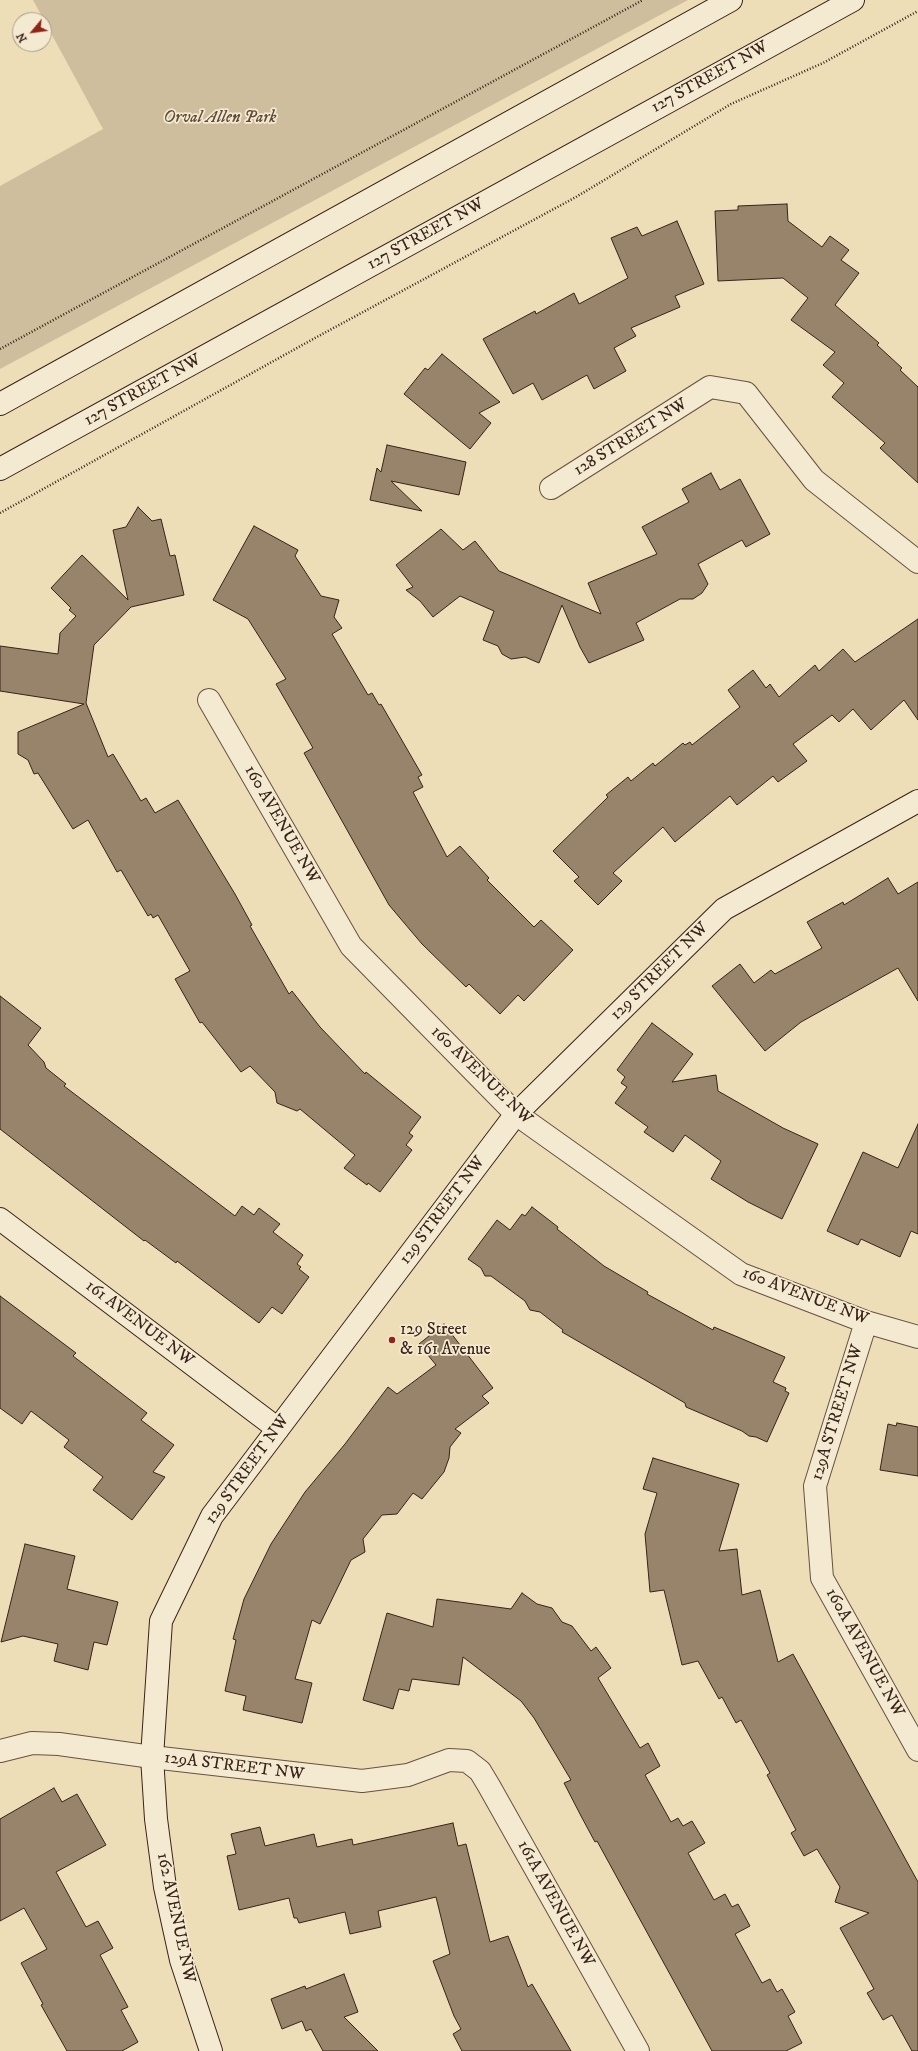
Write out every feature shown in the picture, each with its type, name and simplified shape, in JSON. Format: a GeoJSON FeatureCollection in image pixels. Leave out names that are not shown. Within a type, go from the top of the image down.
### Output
{"type":"FeatureCollection","features":[{"type":"Feature","properties":{"kind":"street"},"geometry":{"type":"LineString","coordinates":[[0,404],[731,0]]}},
{"type":"Feature","properties":{"kind":"street","name":"127 STREET NW"},"geometry":{"type":"LineString","coordinates":[[0,469],[853,0]]}},
{"type":"Feature","properties":{"kind":"street","name":"128 STREET NW"},"geometry":{"type":"LineString","coordinates":[[552,488],[710,387],[746,393],[814,480],[918,562]]}},
{"type":"Feature","properties":{"kind":"street","name":"160 AVENUE NW"},"geometry":{"type":"LineString","coordinates":[[208,700],[351,946],[516,1114],[741,1274],[866,1322],[918,1337]]}},
{"type":"Feature","properties":{"kind":"street","name":"129 STREET NW"},"geometry":{"type":"LineString","coordinates":[[152,1757],[161,1621],[212,1516],[516,1114],[724,909],[918,801]]}},
{"type":"Feature","properties":{"kind":"street","name":"161 AVENUE NW"},"geometry":{"type":"LineString","coordinates":[[0,1219],[278,1429]]}},
{"type":"Feature","properties":{"kind":"street","name":"129A STREET NW"},"geometry":{"type":"LineString","coordinates":[[822,1578],[815,1486],[866,1322]]}},
{"type":"Feature","properties":{"kind":"street","name":"160A AVENUE NW"},"geometry":{"type":"LineString","coordinates":[[822,1578],[918,1750]]}},
{"type":"Feature","properties":{"kind":"street","name":"129A STREET NW"},"geometry":{"type":"LineString","coordinates":[[0,1751],[32,1743],[59,1744],[152,1757],[362,1781],[408,1775],[449,1760],[467,1761]]}},
{"type":"Feature","properties":{"kind":"street","name":"162 AVENUE NW"},"geometry":{"type":"LineString","coordinates":[[152,1757],[156,1819],[165,1887],[181,1960],[211,2051]]}},
{"type":"Feature","properties":{"kind":"street","name":"161A AVENUE NW"},"geometry":{"type":"LineString","coordinates":[[467,1761],[480,1771],[489,1786],[638,2051]]}},
{"type":"Feature","properties":{"kind":"path"},"geometry":{"type":"LineString","coordinates":[[0,349],[643,0]]}},
{"type":"Feature","properties":{"kind":"path"},"geometry":{"type":"LineString","coordinates":[[0,513],[315,338],[576,197],[731,104],[823,63],[918,11]]}},
{"type":"Feature","properties":{"kind":"green space","name":"Orval Allen Park"},"geometry":{"type":"Polygon","coordinates":[[[33,0],[688,0],[0,369],[0,186],[103,129],[52,35],[52,12],[40,12],[33,0]]]}},
{"type":"Feature","properties":{"kind":"building"},"geometry":{"type":"Polygon","coordinates":[[[787,204],[788,221],[822,247],[830,236],[849,250],[841,260],[859,273],[835,305],[879,343],[877,345],[902,368],[900,370],[918,387],[918,483],[880,448],[885,443],[832,397],[844,383],[823,365],[835,352],[791,320],[808,298],[783,278],[718,281],[715,211],[738,210],[738,206],[787,204]]]}},
{"type":"Feature","properties":{"kind":"building"},"geometry":{"type":"Polygon","coordinates":[[[677,221],[704,284],[675,296],[680,307],[631,328],[636,336],[614,348],[626,371],[594,389],[587,375],[542,400],[533,383],[513,394],[483,339],[535,311],[536,314],[574,293],[579,304],[628,278],[611,238],[637,227],[642,236],[677,221]]]}},
{"type":"Feature","properties":{"kind":"building"},"geometry":{"type":"Polygon","coordinates":[[[442,354],[500,402],[479,413],[491,423],[470,449],[404,394],[425,368],[428,370],[442,354]]]}},
{"type":"Feature","properties":{"kind":"building"},"geometry":{"type":"Polygon","coordinates":[[[387,445],[466,462],[459,495],[391,481],[422,511],[370,500],[377,468],[381,472],[387,445]]]}},
{"type":"Feature","properties":{"kind":"building"},"geometry":{"type":"Polygon","coordinates":[[[711,473],[720,490],[740,479],[770,534],[746,547],[742,540],[698,564],[708,584],[702,593],[693,599],[680,599],[636,623],[644,640],[589,663],[580,647],[562,605],[539,663],[525,657],[511,659],[502,654],[498,646],[483,640],[494,611],[460,596],[433,617],[420,601],[406,590],[413,587],[396,565],[441,529],[463,550],[475,541],[499,571],[601,614],[588,583],[657,554],[642,527],[689,502],[682,489],[711,473]]]}},
{"type":"Feature","properties":{"kind":"building"},"geometry":{"type":"Polygon","coordinates":[[[138,507],[152,521],[161,519],[170,556],[175,555],[184,595],[131,607],[94,645],[86,703],[108,757],[113,754],[141,801],[146,798],[155,813],[178,800],[235,894],[252,925],[250,926],[289,994],[292,991],[320,1027],[365,1074],[366,1072],[421,1117],[409,1133],[413,1136],[406,1145],[412,1150],[380,1192],[368,1183],[367,1185],[344,1168],[355,1155],[300,1109],[297,1111],[277,1103],[275,1092],[250,1066],[241,1072],[202,1022],[200,1023],[175,979],[190,971],[158,915],[153,918],[151,914],[148,916],[121,870],[117,872],[88,820],[73,829],[38,773],[34,774],[28,760],[18,754],[18,732],[84,704],[0,691],[0,646],[58,654],[60,633],[76,616],[69,610],[71,608],[51,588],[82,555],[128,600],[113,530],[126,527],[138,507]]]}},
{"type":"Feature","properties":{"kind":"building"},"geometry":{"type":"Polygon","coordinates":[[[254,526],[298,550],[295,556],[321,596],[339,600],[334,617],[342,628],[332,634],[368,695],[372,693],[379,705],[381,704],[422,775],[418,777],[423,787],[413,792],[447,857],[460,846],[489,878],[487,880],[534,927],[541,920],[573,950],[524,1001],[518,995],[500,1014],[469,984],[466,987],[422,944],[389,905],[304,753],[313,748],[276,684],[286,679],[248,619],[213,600],[254,526]]]}},
{"type":"Feature","properties":{"kind":"building"},"geometry":{"type":"Polygon","coordinates":[[[918,619],[918,720],[904,700],[871,730],[853,709],[839,722],[832,715],[793,744],[807,761],[778,782],[773,776],[737,805],[730,796],[675,842],[663,827],[613,873],[622,881],[598,905],[574,881],[579,877],[553,851],[608,797],[606,795],[628,777],[631,781],[653,763],[655,766],[683,743],[685,745],[690,742],[692,745],[740,707],[728,690],[753,670],[766,688],[770,684],[779,697],[815,665],[819,671],[843,649],[855,662],[918,619]]]}},
{"type":"Feature","properties":{"kind":"building"},"geometry":{"type":"Polygon","coordinates":[[[888,878],[898,894],[918,882],[918,1001],[898,968],[801,1022],[765,1051],[712,986],[740,964],[754,983],[771,970],[775,974],[822,948],[807,922],[843,902],[844,905],[888,878]]]}},
{"type":"Feature","properties":{"kind":"building"},"geometry":{"type":"Polygon","coordinates":[[[0,996],[41,1028],[28,1045],[44,1062],[46,1068],[66,1084],[64,1086],[235,1216],[242,1206],[254,1215],[259,1208],[280,1224],[273,1232],[303,1255],[297,1264],[301,1267],[299,1269],[309,1277],[282,1314],[272,1307],[259,1323],[177,1261],[176,1263],[145,1240],[144,1241],[0,1129],[0,996]]]}},
{"type":"Feature","properties":{"kind":"building"},"geometry":{"type":"Polygon","coordinates":[[[652,1023],[693,1054],[672,1082],[716,1075],[718,1091],[783,1128],[818,1144],[782,1219],[748,1202],[711,1179],[721,1161],[685,1135],[673,1152],[644,1132],[648,1127],[615,1103],[627,1087],[621,1083],[625,1077],[617,1070],[652,1023]]]}},
{"type":"Feature","properties":{"kind":"building"},"geometry":{"type":"Polygon","coordinates":[[[918,1124],[918,1234],[911,1231],[900,1257],[861,1239],[858,1245],[827,1231],[863,1152],[898,1168],[918,1124]]]}},
{"type":"Feature","properties":{"kind":"building"},"geometry":{"type":"Polygon","coordinates":[[[532,1207],[604,1266],[648,1292],[647,1294],[713,1330],[714,1327],[785,1357],[773,1382],[786,1388],[785,1391],[789,1393],[767,1442],[756,1437],[749,1436],[742,1431],[686,1407],[685,1403],[562,1332],[563,1330],[540,1312],[530,1310],[525,1301],[491,1276],[485,1276],[481,1268],[468,1259],[497,1220],[510,1230],[522,1214],[525,1216],[532,1207]]]}},
{"type":"Feature","properties":{"kind":"building"},"geometry":{"type":"Polygon","coordinates":[[[0,1296],[76,1353],[73,1356],[147,1413],[141,1420],[174,1445],[153,1472],[165,1477],[132,1520],[93,1490],[103,1477],[64,1447],[69,1440],[31,1411],[22,1424],[0,1408],[0,1296]]]}},
{"type":"Feature","properties":{"kind":"building"},"geometry":{"type":"Polygon","coordinates":[[[444,1324],[493,1388],[482,1396],[489,1403],[455,1429],[461,1433],[450,1447],[449,1458],[444,1472],[422,1499],[413,1493],[397,1514],[382,1515],[363,1539],[365,1552],[351,1560],[320,1624],[312,1620],[295,1679],[312,1683],[302,1723],[243,1710],[246,1696],[225,1691],[236,1640],[233,1639],[244,1599],[271,1544],[305,1492],[345,1444],[388,1387],[397,1394],[436,1365],[419,1344],[444,1324]]]}},
{"type":"Feature","properties":{"kind":"building"},"geometry":{"type":"Polygon","coordinates":[[[897,1423],[918,1427],[918,1476],[880,1470],[888,1424],[896,1426],[897,1423]]]}},
{"type":"Feature","properties":{"kind":"building"},"geometry":{"type":"Polygon","coordinates":[[[653,1458],[739,1484],[719,1551],[737,1549],[742,1595],[760,1590],[778,1662],[793,1654],[918,1882],[918,2051],[912,2051],[892,2015],[883,2020],[867,1993],[874,1989],[840,1928],[869,1913],[835,1902],[840,1887],[817,1849],[804,1856],[791,1833],[796,1830],[767,1775],[770,1773],[741,1720],[736,1723],[722,1697],[719,1699],[698,1661],[682,1665],[664,1590],[650,1592],[645,1534],[657,1493],[643,1489],[653,1458]]]}},
{"type":"Feature","properties":{"kind":"building"},"geometry":{"type":"Polygon","coordinates":[[[25,1544],[75,1556],[67,1589],[118,1602],[107,1645],[94,1642],[88,1670],[54,1661],[58,1644],[23,1636],[1,1642],[25,1544]]]}},
{"type":"Feature","properties":{"kind":"building"},"geometry":{"type":"Polygon","coordinates":[[[522,1593],[537,1604],[552,1608],[562,1622],[572,1626],[591,1651],[596,1647],[611,1668],[598,1678],[640,1748],[648,1743],[660,1766],[645,1775],[671,1822],[678,1818],[683,1826],[692,1821],[705,1843],[688,1853],[714,1900],[725,1894],[732,1907],[738,1904],[750,1926],[735,1934],[762,1983],[770,1979],[777,1992],[782,1989],[795,2012],[788,2016],[802,2043],[786,2051],[712,2051],[597,1841],[595,1842],[581,1816],[564,1783],[571,1780],[534,1718],[521,1701],[463,1657],[459,1685],[412,1679],[409,1691],[399,1689],[393,1709],[363,1700],[387,1613],[433,1627],[437,1599],[511,1609],[522,1593]]]}},
{"type":"Feature","properties":{"kind":"building"},"geometry":{"type":"Polygon","coordinates":[[[54,1788],[62,1802],[77,1794],[106,1845],[56,1872],[86,1927],[98,1921],[113,1948],[100,1955],[128,2007],[121,2010],[138,2042],[122,2051],[67,2051],[41,2005],[43,2004],[21,1963],[47,1949],[24,1908],[0,1921],[0,1819],[54,1788]]]}},
{"type":"Feature","properties":{"kind":"building"},"geometry":{"type":"Polygon","coordinates":[[[453,1823],[458,1846],[466,1844],[490,1942],[508,1936],[528,1987],[532,1984],[571,2051],[462,2051],[453,2034],[461,2029],[454,2016],[433,1961],[450,1954],[436,1897],[378,1911],[381,1927],[350,1934],[345,1912],[299,1923],[297,1918],[294,1918],[289,1898],[239,1910],[227,1856],[236,1854],[231,1834],[260,1827],[265,1846],[314,1834],[317,1847],[352,1839],[353,1845],[453,1823]]]}},
{"type":"Feature","properties":{"kind":"building"},"geometry":{"type":"Polygon","coordinates":[[[344,1974],[358,2012],[344,2017],[378,2051],[323,2051],[311,2029],[306,2031],[302,2021],[282,2029],[271,1999],[305,1986],[306,1989],[344,1974]]]}},
{"type":"Feature","properties":{"kind":"place","name":"129 Street & 161 Avenue"},"geometry":{"type":"Point","coordinates":[392,1340]}}]}
